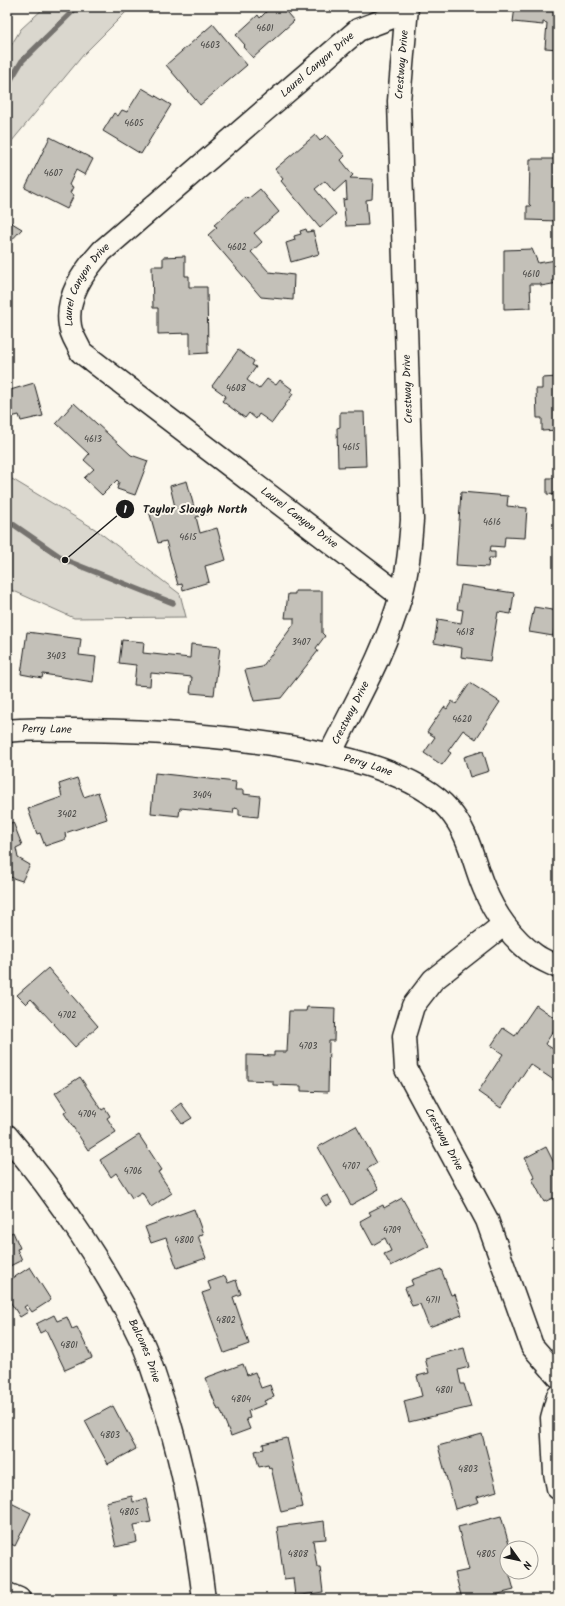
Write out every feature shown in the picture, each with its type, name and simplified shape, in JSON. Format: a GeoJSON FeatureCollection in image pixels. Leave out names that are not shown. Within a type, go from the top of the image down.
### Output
{"type":"FeatureCollection","features":[{"type":"Feature","properties":{"kind":"street","name":"Laurel Canyon Drive"},"geometry":{"type":"LineString","coordinates":[[401,596],[81,352],[70,327],[71,301],[85,270],[102,251],[358,30],[407,10]]}},
{"type":"Feature","properties":{"kind":"street","name":"Crestway Drive"},"geometry":{"type":"LineString","coordinates":[[330,754],[384,643],[401,596],[409,557],[412,520],[399,102],[407,10]]}},
{"type":"Feature","properties":{"kind":"street","name":"Perry Lane"},"geometry":{"type":"LineString","coordinates":[[7,731],[124,730],[239,740],[330,754],[390,772],[424,789],[449,809],[467,836],[484,889],[503,925],[534,955],[558,967]]}},
{"type":"Feature","properties":{"kind":"street","name":"Crestway Drive"},"geometry":{"type":"LineString","coordinates":[[503,925],[433,980],[413,1006],[404,1036],[406,1069],[487,1220],[532,1346],[558,1376]]}},
{"type":"Feature","properties":{"kind":"street","name":"Balcones Drive"},"geometry":{"type":"LineString","coordinates":[[7,1136],[53,1195],[91,1252],[117,1294],[143,1344],[164,1405],[182,1468],[196,1536],[204,1599]]}},
{"type":"Feature","properties":{"kind":"street"},"geometry":{"type":"LineString","coordinates":[[558,1396],[552,1418],[555,1473],[558,1488]]}},
{"type":"Feature","properties":{"kind":"street"},"geometry":{"type":"LineString","coordinates":[[7,1594],[19,1599]]}},
{"type":"Feature","properties":{"kind":"shaded area"},"geometry":{"type":"Polygon","coordinates":[[[45,7],[131,7],[84,54],[7,147],[7,52],[21,29],[45,7]]]}},
{"type":"Feature","properties":{"kind":"shaded area"},"geometry":{"type":"Polygon","coordinates":[[[7,476],[95,529],[180,594],[186,617],[74,618],[7,588],[7,476]]]}},
{"type":"Feature","properties":{"kind":"building"},"geometry":{"type":"Polygon","coordinates":[[[267,7],[282,7],[294,21],[253,58],[243,47],[245,45],[236,35],[258,15],[260,18],[269,9],[267,7]]]}},
{"type":"Feature","properties":{"kind":"building"},"geometry":{"type":"Polygon","coordinates":[[[515,7],[558,7],[558,49],[545,48],[547,23],[543,22],[543,25],[513,22],[515,7]]]}},
{"type":"Feature","properties":{"kind":"building"},"geometry":{"type":"Polygon","coordinates":[[[213,24],[247,65],[200,105],[166,65],[213,24]]]}},
{"type":"Feature","properties":{"kind":"building"},"geometry":{"type":"Polygon","coordinates":[[[142,88],[171,105],[141,154],[103,131],[114,113],[118,116],[122,110],[127,112],[142,88]]]}},
{"type":"Feature","properties":{"kind":"building"},"geometry":{"type":"Polygon","coordinates":[[[315,135],[320,141],[326,135],[345,156],[341,160],[353,175],[350,178],[373,179],[372,199],[366,200],[368,225],[346,226],[343,200],[347,199],[346,181],[334,192],[325,181],[315,189],[336,214],[320,228],[281,181],[283,179],[275,169],[315,135]]]}},
{"type":"Feature","properties":{"kind":"building"},"geometry":{"type":"Polygon","coordinates":[[[50,137],[93,159],[85,175],[76,170],[69,185],[73,187],[70,193],[74,195],[67,209],[25,188],[50,137]]]}},
{"type":"Feature","properties":{"kind":"building"},"geometry":{"type":"Polygon","coordinates":[[[530,159],[558,159],[558,221],[527,220],[527,206],[531,206],[529,204],[530,159]]]}},
{"type":"Feature","properties":{"kind":"building"},"geometry":{"type":"Polygon","coordinates":[[[260,189],[279,212],[254,233],[262,242],[251,252],[269,272],[294,275],[293,300],[261,297],[208,235],[217,227],[214,225],[246,197],[248,199],[260,189]]]}},
{"type":"Feature","properties":{"kind":"building"},"geometry":{"type":"Polygon","coordinates":[[[7,220],[22,229],[7,245],[7,220]]]}},
{"type":"Feature","properties":{"kind":"building"},"geometry":{"type":"Polygon","coordinates":[[[306,229],[307,232],[313,231],[319,254],[291,262],[286,243],[295,240],[294,236],[301,234],[300,231],[306,229]]]}},
{"type":"Feature","properties":{"kind":"building"},"geometry":{"type":"Polygon","coordinates":[[[532,249],[538,263],[556,260],[558,283],[541,286],[541,284],[530,284],[531,308],[504,309],[504,250],[532,249]]]}},
{"type":"Feature","properties":{"kind":"building"},"geometry":{"type":"Polygon","coordinates":[[[185,256],[185,276],[189,276],[189,287],[207,287],[208,353],[190,354],[190,333],[158,334],[158,308],[153,308],[152,266],[163,266],[163,257],[185,256]]]}},
{"type":"Feature","properties":{"kind":"building"},"geometry":{"type":"Polygon","coordinates":[[[238,350],[254,361],[252,365],[256,367],[247,380],[259,389],[267,379],[276,385],[280,380],[292,389],[290,392],[293,394],[272,423],[259,414],[256,419],[249,413],[245,418],[222,401],[226,396],[212,386],[238,350]]]}},
{"type":"Feature","properties":{"kind":"building"},"geometry":{"type":"Polygon","coordinates":[[[558,377],[558,430],[542,431],[542,418],[537,418],[536,389],[542,389],[542,378],[558,377]]]}},
{"type":"Feature","properties":{"kind":"building"},"geometry":{"type":"Polygon","coordinates":[[[34,383],[43,416],[21,421],[19,415],[7,418],[7,391],[34,383]]]}},
{"type":"Feature","properties":{"kind":"building"},"geometry":{"type":"Polygon","coordinates":[[[74,403],[131,455],[148,461],[135,495],[117,489],[119,482],[117,480],[102,495],[84,478],[94,469],[84,460],[89,454],[56,423],[74,403]]]}},
{"type":"Feature","properties":{"kind":"building"},"geometry":{"type":"Polygon","coordinates":[[[340,412],[364,412],[366,466],[338,467],[337,428],[340,427],[340,412]]]}},
{"type":"Feature","properties":{"kind":"building"},"geometry":{"type":"Polygon","coordinates":[[[547,478],[558,478],[558,495],[547,494],[547,478]]]}},
{"type":"Feature","properties":{"kind":"building"},"geometry":{"type":"Polygon","coordinates":[[[187,481],[195,511],[210,507],[211,513],[196,517],[200,533],[217,528],[226,560],[205,566],[209,582],[183,590],[182,584],[178,585],[166,541],[158,543],[149,511],[164,507],[165,510],[175,507],[170,486],[187,481]]]}},
{"type":"Feature","properties":{"kind":"building"},"geometry":{"type":"Polygon","coordinates":[[[461,492],[508,496],[507,506],[527,508],[525,538],[505,537],[504,547],[491,546],[490,552],[495,552],[495,558],[489,558],[488,567],[456,565],[461,492]]]}},
{"type":"Feature","properties":{"kind":"building"},"geometry":{"type":"Polygon","coordinates":[[[461,585],[514,593],[511,614],[498,612],[490,661],[461,657],[462,648],[434,643],[438,619],[461,623],[463,610],[457,609],[461,585]]]}},
{"type":"Feature","properties":{"kind":"building"},"geometry":{"type":"Polygon","coordinates":[[[295,591],[322,591],[322,633],[325,636],[316,648],[318,651],[281,698],[254,701],[245,670],[262,667],[294,624],[294,618],[285,618],[288,594],[295,594],[295,591]]]}},
{"type":"Feature","properties":{"kind":"building"},"geometry":{"type":"Polygon","coordinates":[[[534,607],[558,611],[553,636],[529,632],[534,607]]]}},
{"type":"Feature","properties":{"kind":"building"},"geometry":{"type":"Polygon","coordinates":[[[27,632],[81,639],[79,655],[96,657],[93,682],[43,674],[42,678],[21,674],[27,632]]]}},
{"type":"Feature","properties":{"kind":"building"},"geometry":{"type":"Polygon","coordinates":[[[122,640],[144,642],[143,653],[190,658],[191,644],[220,647],[214,695],[190,693],[192,677],[151,673],[150,686],[134,685],[136,665],[119,663],[122,640]]]}},
{"type":"Feature","properties":{"kind":"building"},"geometry":{"type":"Polygon","coordinates":[[[470,683],[500,702],[476,739],[463,730],[448,751],[451,753],[442,765],[424,753],[435,737],[427,732],[444,707],[447,709],[452,701],[456,704],[470,683]]]}},
{"type":"Feature","properties":{"kind":"building"},"geometry":{"type":"Polygon","coordinates":[[[483,751],[489,771],[470,777],[464,757],[483,751]]]}},
{"type":"Feature","properties":{"kind":"building"},"geometry":{"type":"Polygon","coordinates":[[[155,773],[236,782],[235,790],[243,790],[243,794],[260,796],[258,817],[239,815],[239,809],[234,808],[233,813],[180,808],[179,816],[151,813],[155,773]]]}},
{"type":"Feature","properties":{"kind":"building"},"geometry":{"type":"Polygon","coordinates":[[[77,778],[84,797],[98,792],[107,819],[65,833],[66,839],[45,846],[40,833],[37,834],[28,809],[62,797],[59,784],[77,778]]]}},
{"type":"Feature","properties":{"kind":"building"},"geometry":{"type":"Polygon","coordinates":[[[13,822],[22,845],[16,848],[18,858],[30,865],[22,881],[7,876],[7,825],[13,822]]]}},
{"type":"Feature","properties":{"kind":"building"},"geometry":{"type":"Polygon","coordinates":[[[48,968],[98,1026],[75,1047],[31,999],[26,1004],[17,995],[48,968]]]}},
{"type":"Feature","properties":{"kind":"building"},"geometry":{"type":"Polygon","coordinates":[[[558,995],[558,1005],[553,1002],[558,995]]]}},
{"type":"Feature","properties":{"kind":"building"},"geometry":{"type":"Polygon","coordinates":[[[536,1005],[558,1020],[558,1024],[545,1044],[558,1052],[558,1083],[530,1064],[501,1108],[478,1092],[503,1054],[491,1046],[503,1028],[515,1036],[536,1005]]]}},
{"type":"Feature","properties":{"kind":"building"},"geometry":{"type":"Polygon","coordinates":[[[307,1007],[335,1008],[334,1041],[329,1041],[328,1092],[301,1091],[301,1086],[273,1085],[273,1081],[247,1080],[247,1055],[274,1056],[274,1052],[287,1052],[289,1011],[306,1011],[307,1007]]]}},
{"type":"Feature","properties":{"kind":"building"},"geometry":{"type":"Polygon","coordinates":[[[80,1077],[102,1110],[105,1108],[110,1116],[107,1118],[116,1132],[88,1150],[64,1113],[67,1111],[55,1093],[80,1077]]]}},
{"type":"Feature","properties":{"kind":"building"},"geometry":{"type":"Polygon","coordinates":[[[181,1103],[192,1118],[182,1124],[172,1110],[181,1103]]]}},
{"type":"Feature","properties":{"kind":"building"},"geometry":{"type":"Polygon","coordinates":[[[356,1126],[377,1163],[367,1169],[379,1189],[351,1205],[318,1147],[356,1126]]]}},
{"type":"Feature","properties":{"kind":"building"},"geometry":{"type":"Polygon","coordinates":[[[139,1135],[162,1170],[158,1172],[172,1193],[151,1207],[142,1192],[132,1198],[116,1173],[111,1177],[100,1160],[139,1135]]]}},
{"type":"Feature","properties":{"kind":"building"},"geometry":{"type":"Polygon","coordinates":[[[546,1147],[556,1167],[558,1166],[558,1208],[553,1198],[544,1202],[532,1179],[535,1178],[525,1158],[546,1147]]]}},
{"type":"Feature","properties":{"kind":"building"},"geometry":{"type":"Polygon","coordinates":[[[328,1195],[332,1203],[326,1206],[321,1198],[328,1195]]]}},
{"type":"Feature","properties":{"kind":"building"},"geometry":{"type":"Polygon","coordinates":[[[402,1198],[429,1246],[391,1266],[384,1254],[391,1251],[385,1238],[373,1245],[360,1221],[371,1215],[369,1212],[383,1205],[384,1208],[402,1198]]]}},
{"type":"Feature","properties":{"kind":"building"},"geometry":{"type":"Polygon","coordinates":[[[194,1209],[203,1234],[198,1236],[206,1258],[177,1268],[166,1238],[151,1243],[145,1227],[194,1209]]]}},
{"type":"Feature","properties":{"kind":"building"},"geometry":{"type":"Polygon","coordinates":[[[13,1232],[20,1248],[17,1249],[22,1260],[8,1267],[7,1235],[13,1232]]]}},
{"type":"Feature","properties":{"kind":"building"},"geometry":{"type":"Polygon","coordinates":[[[30,1267],[51,1300],[32,1312],[27,1305],[24,1307],[28,1312],[20,1317],[7,1297],[7,1282],[30,1267]]]}},
{"type":"Feature","properties":{"kind":"building"},"geometry":{"type":"Polygon","coordinates":[[[441,1269],[451,1295],[455,1294],[462,1315],[429,1327],[420,1304],[412,1306],[405,1288],[413,1285],[411,1280],[441,1269]]]}},
{"type":"Feature","properties":{"kind":"building"},"geometry":{"type":"Polygon","coordinates":[[[225,1276],[228,1283],[236,1280],[241,1294],[233,1297],[249,1344],[224,1353],[202,1293],[211,1290],[208,1282],[225,1276]]]}},
{"type":"Feature","properties":{"kind":"building"},"geometry":{"type":"Polygon","coordinates":[[[54,1315],[57,1321],[67,1317],[72,1329],[77,1327],[92,1358],[65,1370],[46,1330],[40,1333],[36,1324],[54,1315]]]}},
{"type":"Feature","properties":{"kind":"building"},"geometry":{"type":"Polygon","coordinates":[[[464,1348],[469,1367],[458,1370],[461,1384],[464,1384],[471,1407],[409,1422],[404,1401],[422,1396],[417,1376],[429,1373],[425,1358],[464,1348]]]}},
{"type":"Feature","properties":{"kind":"building"},"geometry":{"type":"Polygon","coordinates":[[[243,1364],[247,1375],[255,1372],[261,1388],[270,1385],[274,1397],[264,1401],[266,1404],[248,1411],[250,1418],[246,1419],[250,1429],[231,1436],[220,1409],[218,1410],[205,1378],[243,1364]]]}},
{"type":"Feature","properties":{"kind":"building"},"geometry":{"type":"Polygon","coordinates":[[[113,1406],[136,1449],[108,1464],[85,1421],[113,1406]]]}},
{"type":"Feature","properties":{"kind":"building"},"geometry":{"type":"Polygon","coordinates":[[[482,1434],[497,1491],[477,1497],[479,1502],[455,1509],[438,1446],[482,1434]]]}},
{"type":"Feature","properties":{"kind":"building"},"geometry":{"type":"Polygon","coordinates":[[[287,1438],[303,1507],[281,1512],[271,1467],[269,1468],[268,1465],[259,1467],[255,1451],[264,1449],[263,1444],[287,1438]]]}},
{"type":"Feature","properties":{"kind":"building"},"geometry":{"type":"Polygon","coordinates":[[[132,1496],[133,1502],[146,1499],[151,1522],[134,1525],[137,1542],[116,1547],[106,1502],[132,1496]]]}},
{"type":"Feature","properties":{"kind":"building"},"geometry":{"type":"Polygon","coordinates":[[[7,1501],[31,1513],[15,1546],[7,1542],[7,1501]]]}},
{"type":"Feature","properties":{"kind":"building"},"geometry":{"type":"Polygon","coordinates":[[[501,1516],[508,1540],[499,1540],[499,1580],[511,1580],[514,1590],[479,1599],[462,1599],[455,1573],[469,1570],[458,1527],[501,1516]]]}},
{"type":"Feature","properties":{"kind":"building"},"geometry":{"type":"Polygon","coordinates":[[[324,1521],[326,1539],[313,1540],[317,1567],[320,1567],[323,1592],[295,1596],[293,1578],[284,1579],[277,1527],[324,1521]]]}},
{"type":"Feature","properties":{"kind":"waterway"},"geometry":{"type":"LineString","coordinates":[[7,86],[22,61],[77,7]]}},
{"type":"Feature","properties":{"kind":"waterway"},"geometry":{"type":"LineString","coordinates":[[7,520],[65,560],[173,603]]}},
{"type":"Feature","properties":{"kind":"place","name":"Taylor Slough North"},"geometry":{"type":"Point","coordinates":[65,560]}}]}
